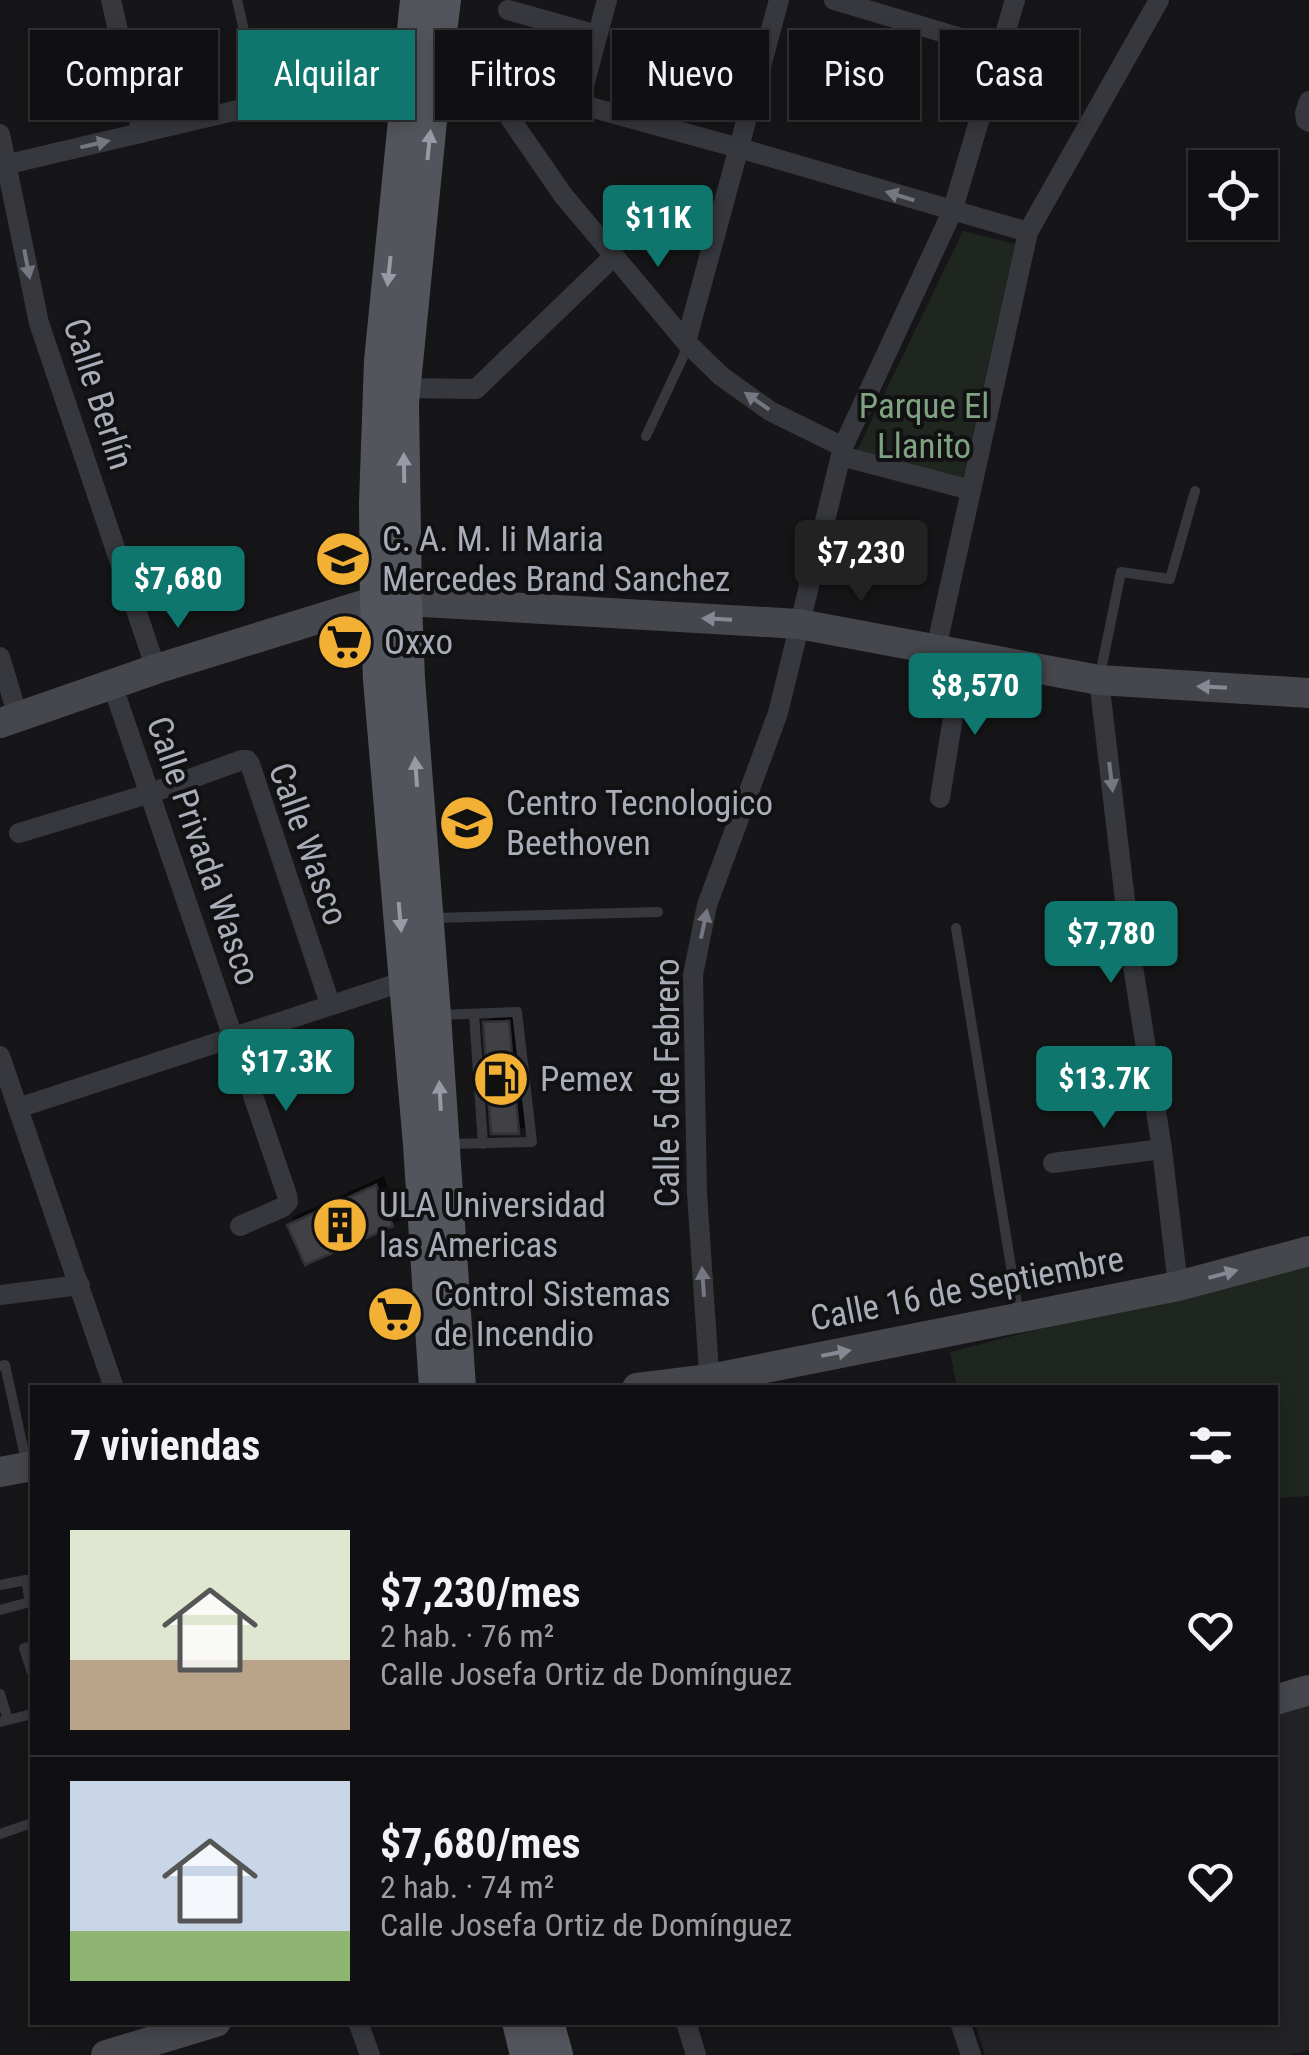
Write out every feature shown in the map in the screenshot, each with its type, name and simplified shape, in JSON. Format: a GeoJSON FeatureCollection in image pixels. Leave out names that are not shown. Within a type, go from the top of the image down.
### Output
{"type":"FeatureCollection","features":[{"type":"Feature","properties":{"kind":"main road"},"geometry":{"type":"LineString","coordinates":[[416,0],[422,70],[391,601],[380,680],[420,1145],[435,1385]]}},
{"type":"Feature","properties":{"kind":"main road"},"geometry":{"type":"LineString","coordinates":[[446,0],[422,70],[380,361],[375,503],[409,679],[460,1385]]}},
{"type":"Feature","properties":{"kind":"main road"},"geometry":{"type":"LineString","coordinates":[[9,720],[156,669],[391,601],[799,624],[1099,680],[1309,692]]}},
{"type":"Feature","properties":{"kind":"main road","name":"Calle 16 de Septiembre"},"geometry":{"type":"LineString","coordinates":[[710,1384],[783,1376],[1020,1317],[1178,1286],[1309,1251]]}},
{"type":"Feature","properties":{"kind":"main road"},"geometry":{"type":"LineString","coordinates":[[1278,1699],[1309,1690]]}},
{"type":"Feature","properties":{"kind":"main road"},"geometry":{"type":"LineString","coordinates":[[106,2055],[139,2051],[202,2025]]}},
{"type":"Feature","properties":{"kind":"main road"},"geometry":{"type":"LineString","coordinates":[[519,2025],[526,2055]]}},
{"type":"Feature","properties":{"kind":"main road"},"geometry":{"type":"LineString","coordinates":[[549,2025],[557,2055]]}},
{"type":"Feature","properties":{"kind":"street"},"geometry":{"type":"LineString","coordinates":[[110,0],[142,133]]}},
{"type":"Feature","properties":{"kind":"street"},"geometry":{"type":"LineString","coordinates":[[592,55],[607,0]]}},
{"type":"Feature","properties":{"kind":"street"},"geometry":{"type":"LineString","coordinates":[[686,342],[779,0]]}},
{"type":"Feature","properties":{"kind":"street"},"geometry":{"type":"LineString","coordinates":[[834,0],[940,32]]}},
{"type":"Feature","properties":{"kind":"street","name":"Calle 5 de Febrero"},"geometry":{"type":"LineString","coordinates":[[1004,30],[1014,0]]}},
{"type":"Feature","properties":{"kind":"street"},"geometry":{"type":"LineString","coordinates":[[940,798],[949,652],[971,490],[1028,232],[1159,0]]}},
{"type":"Feature","properties":{"kind":"street"},"geometry":{"type":"LineString","coordinates":[[508,10],[597,35]]}},
{"type":"Feature","properties":{"kind":"street"},"geometry":{"type":"LineString","coordinates":[[415,72],[435,72]]}},
{"type":"Feature","properties":{"kind":"street"},"geometry":{"type":"LineString","coordinates":[[1309,100],[1305,113],[1309,122]]}},
{"type":"Feature","properties":{"kind":"street"},"geometry":{"type":"LineString","coordinates":[[592,107],[1028,232]]}},
{"type":"Feature","properties":{"kind":"street"},"geometry":{"type":"LineString","coordinates":[[3,165],[238,110]]}},
{"type":"Feature","properties":{"kind":"street"},"geometry":{"type":"LineString","coordinates":[[512,120],[564,195],[686,342],[721,376],[842,452],[971,490]]}},
{"type":"Feature","properties":{"kind":"street","name":"Calle 5 de Febrero"},"geometry":{"type":"LineString","coordinates":[[710,1384],[697,1194],[693,974],[707,906],[778,713],[842,452],[952,212],[978,120]]}},
{"type":"Feature","properties":{"kind":"street","name":"Calle Berlín"},"geometry":{"type":"LineString","coordinates":[[0,134],[3,165],[39,323],[156,669]]}},
{"type":"Feature","properties":{"kind":"street"},"geometry":{"type":"LineString","coordinates":[[404,388],[476,389],[614,256]]}},
{"type":"Feature","properties":{"kind":"street"},"geometry":{"type":"LineString","coordinates":[[0,657],[9,720]]}},
{"type":"Feature","properties":{"kind":"street"},"geometry":{"type":"LineString","coordinates":[[1099,680],[1132,960],[1162,1148],[1178,1286]]}},
{"type":"Feature","properties":{"kind":"street","name":"Calle Privada Wasco"},"geometry":{"type":"LineString","coordinates":[[112,684],[233,1038]]}},
{"type":"Feature","properties":{"kind":"street","name":"Calle Wasco"},"geometry":{"type":"LineString","coordinates":[[19,833],[246,760],[330,1004]]}},
{"type":"Feature","properties":{"kind":"street"},"geometry":{"type":"LineString","coordinates":[[9,1110],[405,981]]}},
{"type":"Feature","properties":{"kind":"street"},"geometry":{"type":"LineString","coordinates":[[233,1038],[288,1202],[283,1208],[240,1226]]}},
{"type":"Feature","properties":{"kind":"street"},"geometry":{"type":"LineString","coordinates":[[0,1056],[9,1110],[80,1285],[113,1385]]}},
{"type":"Feature","properties":{"kind":"street"},"geometry":{"type":"LineString","coordinates":[[1053,1162],[1162,1148]]}},
{"type":"Feature","properties":{"kind":"street"},"geometry":{"type":"LineString","coordinates":[[0,1295],[80,1285]]}},
{"type":"Feature","properties":{"kind":"street"},"geometry":{"type":"LineString","coordinates":[[359,2025],[370,2055]]}},
{"type":"Feature","properties":{"kind":"street"},"geometry":{"type":"LineString","coordinates":[[687,2025],[696,2055]]}},
{"type":"Feature","properties":{"kind":"street"},"geometry":{"type":"LineString","coordinates":[[961,2025],[971,2055]]}},
{"type":"Feature","properties":{"kind":"lane"},"geometry":{"type":"LineString","coordinates":[[237,0],[244,30]]}},
{"type":"Feature","properties":{"kind":"lane"},"geometry":{"type":"LineString","coordinates":[[646,436],[684,355],[686,342]]}},
{"type":"Feature","properties":{"kind":"lane"},"geometry":{"type":"LineString","coordinates":[[1099,680],[1121,572],[1170,579],[1196,491]]}},
{"type":"Feature","properties":{"kind":"lane"},"geometry":{"type":"LineString","coordinates":[[428,918],[658,912]]}},
{"type":"Feature","properties":{"kind":"lane"},"geometry":{"type":"LineString","coordinates":[[956,928],[1020,1317]]}},
{"type":"Feature","properties":{"kind":"lane"},"geometry":{"type":"LineString","coordinates":[[435,1016],[517,1012],[532,1142],[442,1145]]}},
{"type":"Feature","properties":{"kind":"lane"},"geometry":{"type":"LineString","coordinates":[[474,1014],[483,1144]]}},
{"type":"Feature","properties":{"kind":"lane"},"geometry":{"type":"LineString","coordinates":[[0,1366],[4,1365],[20,1468]]}},
{"type":"Feature","properties":{"kind":"lane"},"geometry":{"type":"LineString","coordinates":[[0,1585],[26,1580],[30,1602],[0,1610]]}},
{"type":"Feature","properties":{"kind":"lane"},"geometry":{"type":"LineString","coordinates":[[30,1646],[24,1648],[30,1667]]}},
{"type":"Feature","properties":{"kind":"lane"},"geometry":{"type":"LineString","coordinates":[[0,1694],[4,1720],[30,1714]]}},
{"type":"Feature","properties":{"kind":"lane"},"geometry":{"type":"LineString","coordinates":[[0,1834],[30,1824]]}},
{"type":"Feature","properties":{"kind":"shaded area"},"geometry":{"type":"Polygon","coordinates":[[[1309,1701],[1309,2050],[1289,2055],[985,2055],[976,2025],[1278,2025],[1278,1711],[1309,1701]]]}},
{"type":"Feature","properties":{"kind":"green space","name":"Parque El Llanito"},"geometry":{"type":"Polygon","coordinates":[[[963,231],[1015,244],[961,487],[852,461],[963,231]]]}},
{"type":"Feature","properties":{"kind":"green space"},"geometry":{"type":"Polygon","coordinates":[[[1309,1260],[1309,1496],[1278,1498],[1278,1385],[957,1385],[950,1352],[1309,1260]]]}},
{"type":"Feature","properties":{"kind":"building","name":"Pemex"},"geometry":{"type":"Polygon","coordinates":[[[509,1021],[519,1134],[491,1134],[483,1022],[509,1021]]]}},
{"type":"Feature","properties":{"kind":"building","name":"ULA Universidad las Americas"},"geometry":{"type":"Polygon","coordinates":[[[376,1185],[393,1226],[305,1265],[287,1225],[376,1185]]]}},
{"type":"Feature","properties":{"kind":"place","name":"C. A. M. Ii Maria Mercedes Brand Sanchez"},"geometry":{"type":"Point","coordinates":[343,559]}},
{"type":"Feature","properties":{"kind":"place","name":"Oxxo"},"geometry":{"type":"Point","coordinates":[345,642]}},
{"type":"Feature","properties":{"kind":"place","name":"Centro Tecnologico Beethoven"},"geometry":{"type":"Point","coordinates":[467,823]}},
{"type":"Feature","properties":{"kind":"place","name":"Pemex"},"geometry":{"type":"Point","coordinates":[501,1079]}},
{"type":"Feature","properties":{"kind":"place","name":"ULA Universidad las Americas"},"geometry":{"type":"Point","coordinates":[340,1225]}},
{"type":"Feature","properties":{"kind":"place","name":"Control Sistemas de Incendio"},"geometry":{"type":"Point","coordinates":[395,1314]}}]}
